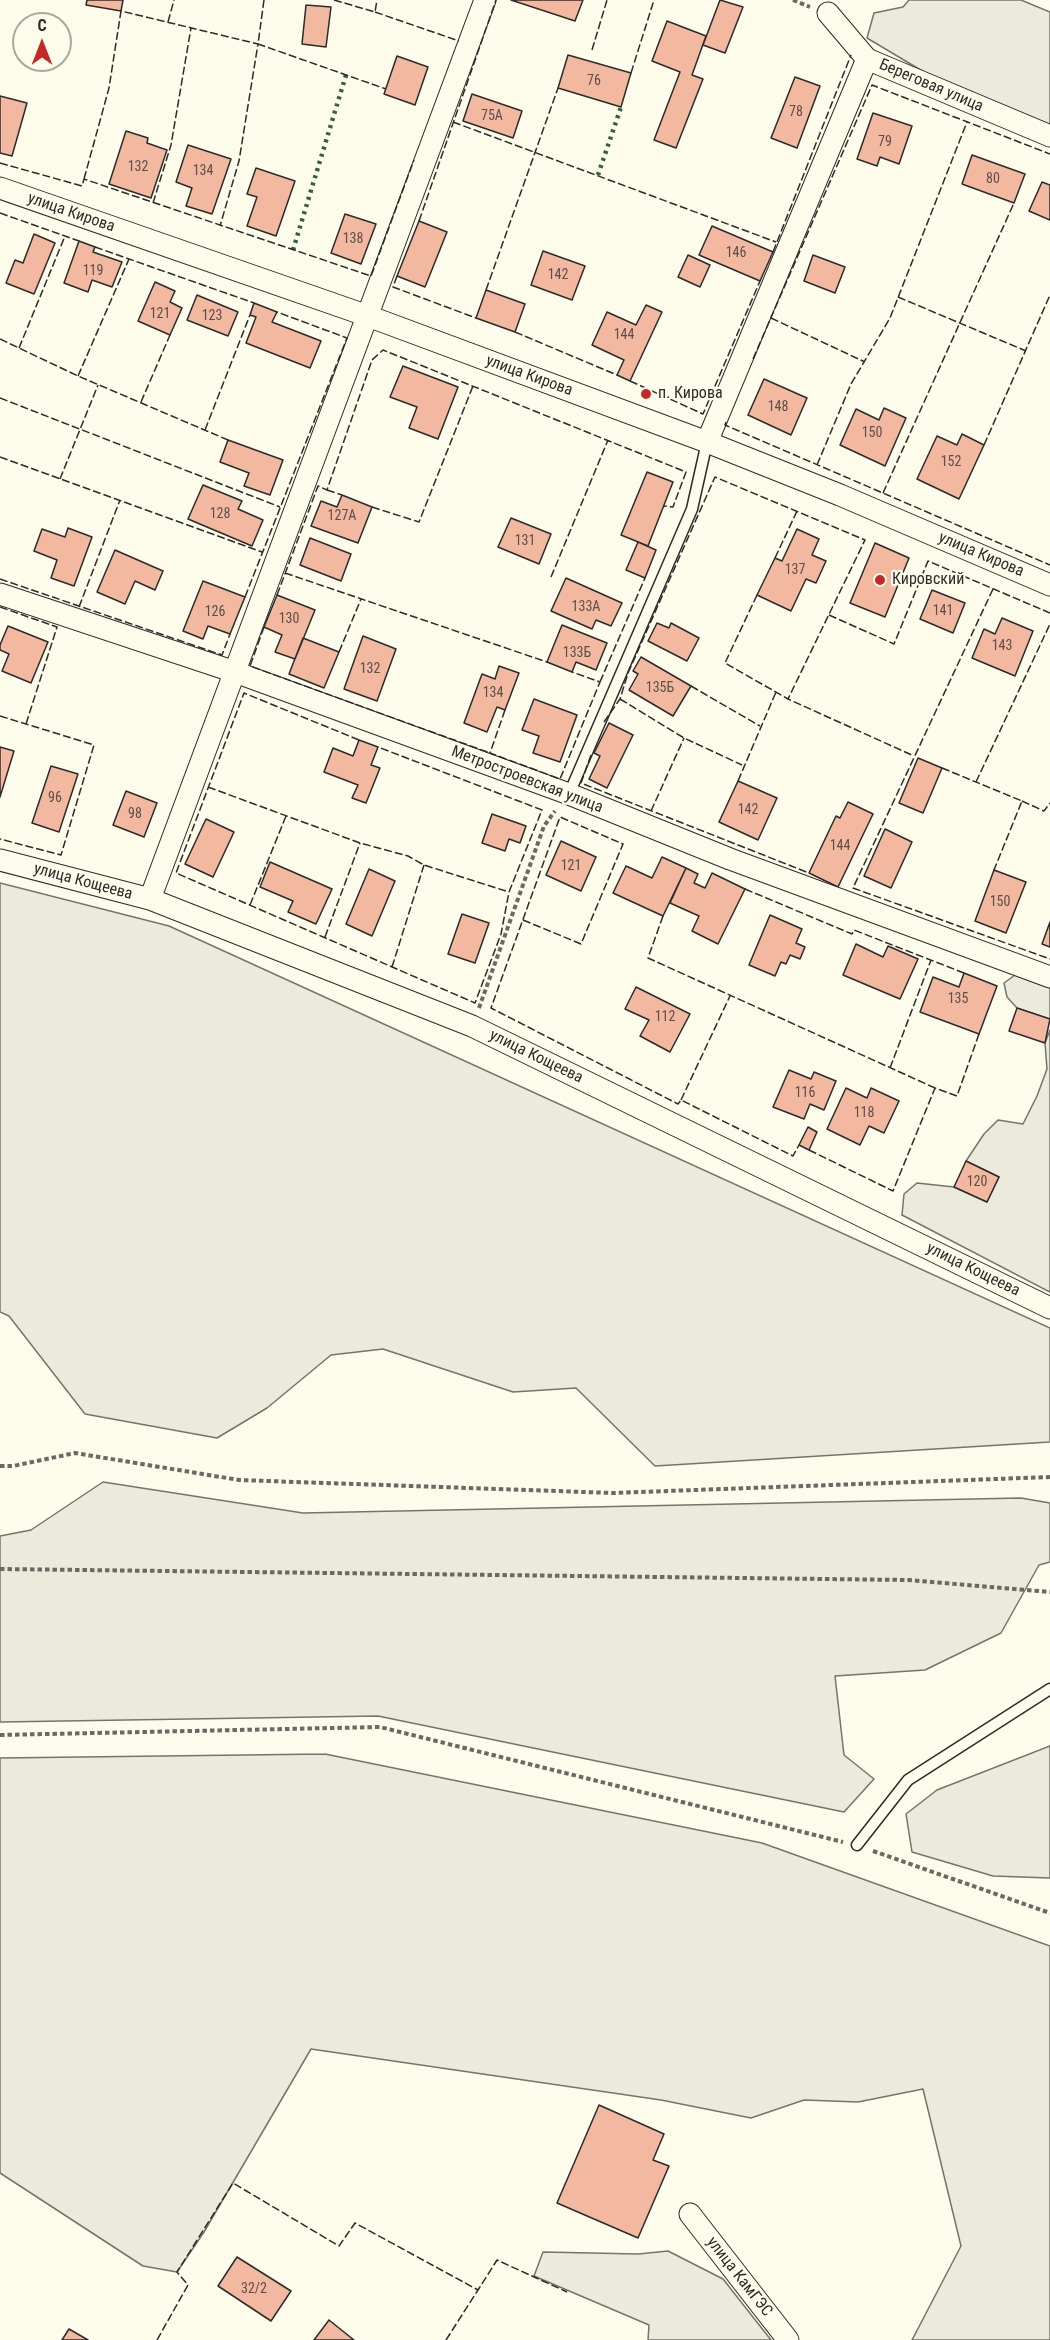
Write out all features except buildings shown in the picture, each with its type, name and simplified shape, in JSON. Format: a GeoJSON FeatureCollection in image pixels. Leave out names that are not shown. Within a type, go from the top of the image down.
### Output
{"type":"FeatureCollection","features":[{"type":"Feature","properties":{"kind":"street"},"geometry":{"type":"LineString","coordinates":[[150,899],[484,0]]}},
{"type":"Feature","properties":{"kind":"street","name":"Береговая улица"},"geometry":{"type":"LineString","coordinates":[[828,13],[867,59],[1050,136]]}},
{"type":"Feature","properties":{"kind":"street"},"geometry":{"type":"LineString","coordinates":[[707,442],[867,59]]}},
{"type":"Feature","properties":{"kind":"street","name":"улица Кирова"},"geometry":{"type":"LineString","coordinates":[[0,188],[368,316],[707,442],[840,495],[1050,585]]}},
{"type":"Feature","properties":{"kind":"street","name":"Метростроевская улица"},"geometry":{"type":"LineString","coordinates":[[0,594],[235,672],[569,794],[730,859],[1050,976]]}},
{"type":"Feature","properties":{"kind":"street","name":"улица Кощеева"},"geometry":{"type":"LineString","coordinates":[[0,860],[150,899],[472,1026],[1050,1308]]}},
{"type":"Feature","properties":{"kind":"street","name":"улица КамГЭС"},"geometry":{"type":"LineString","coordinates":[[690,2214],[788,2340]]}},
{"type":"Feature","properties":{"kind":"lane"},"geometry":{"type":"LineString","coordinates":[[569,794],[692,509],[707,442]]}},
{"type":"Feature","properties":{"kind":"lane"},"geometry":{"type":"LineString","coordinates":[[857,1845],[908,1780],[1050,1689]]}},
{"type":"Feature","properties":{"kind":"path"},"geometry":{"type":"LineString","coordinates":[[472,1026],[544,826],[569,794]]}},
{"type":"Feature","properties":{"kind":"path"},"geometry":{"type":"LineString","coordinates":[[0,1466],[13,1466],[75,1453],[239,1480],[613,1493],[1050,1477]]}},
{"type":"Feature","properties":{"kind":"path"},"geometry":{"type":"LineString","coordinates":[[0,1569],[908,1580],[1050,1592]]}},
{"type":"Feature","properties":{"kind":"path"},"geometry":{"type":"LineString","coordinates":[[0,1735],[380,1727],[857,1845],[1050,1913]]}},
{"type":"Feature","properties":{"kind":"shaded area"},"geometry":{"type":"Polygon","coordinates":[[[909,0],[1021,0],[1050,12],[1050,127],[929,75],[867,38],[874,13],[903,7],[909,0]]]}},
{"type":"Feature","properties":{"kind":"shaded area"},"geometry":{"type":"Polygon","coordinates":[[[0,883],[169,926],[1050,1328],[1050,1442],[655,1466],[576,1388],[513,1392],[383,1349],[331,1355],[267,1408],[217,1438],[85,1414],[9,1316],[0,1312],[0,883]]]}},
{"type":"Feature","properties":{"kind":"shaded area"},"geometry":{"type":"Polygon","coordinates":[[[1015,975],[1050,988],[1050,1019],[1017,1008],[1007,997],[1004,983],[1015,975]]]}},
{"type":"Feature","properties":{"kind":"shaded area"},"geometry":{"type":"Polygon","coordinates":[[[1050,1030],[1050,1292],[902,1215],[904,1194],[917,1183],[954,1187],[987,1202],[999,1177],[966,1161],[984,1134],[998,1120],[1023,1124],[1047,1069],[1045,1043],[1050,1030]]]}},
{"type":"Feature","properties":{"kind":"shaded area"},"geometry":{"type":"Polygon","coordinates":[[[103,1482],[303,1513],[1021,1498],[1050,1503],[1050,1562],[1039,1565],[1001,1633],[925,1670],[835,1676],[844,1755],[874,1779],[844,1812],[378,1716],[0,1722],[0,1536],[31,1530],[103,1482]]]}},
{"type":"Feature","properties":{"kind":"shaded area"},"geometry":{"type":"Polygon","coordinates":[[[1050,1746],[1050,1878],[993,1876],[912,1852],[906,1814],[937,1790],[1050,1746]]]}},
{"type":"Feature","properties":{"kind":"shaded area"},"geometry":{"type":"Polygon","coordinates":[[[325,1754],[762,1843],[1050,1946],[1050,2340],[912,2340],[961,2246],[923,2089],[858,2102],[804,2100],[751,2118],[661,2100],[311,2049],[204,2232],[177,2272],[143,2266],[0,2173],[0,1758],[325,1754]]]}},
{"type":"Feature","properties":{"kind":"shaded area"},"geometry":{"type":"Polygon","coordinates":[[[668,2251],[723,2279],[771,2340],[648,2340],[649,2325],[534,2276],[543,2252],[638,2254],[668,2251]]]}},
{"type":"Feature","properties":{"kind":"hedge"},"geometry":{"type":"LineString","coordinates":[[293,250],[346,75]]}},
{"type":"Feature","properties":{"kind":"hedge"},"geometry":{"type":"LineString","coordinates":[[598,175],[621,107]]}},
{"type":"Feature","properties":{"kind":"fence"},"geometry":{"type":"LineString","coordinates":[[168,22],[174,0]]}},
{"type":"Feature","properties":{"kind":"fence"},"geometry":{"type":"LineString","coordinates":[[264,0],[258,44],[386,89]]}},
{"type":"Feature","properties":{"kind":"fence"},"geometry":{"type":"LineString","coordinates":[[334,0],[375,12],[377,0]]}},
{"type":"Feature","properties":{"kind":"fence"},"geometry":{"type":"LineString","coordinates":[[419,221],[496,0]]}},
{"type":"Feature","properties":{"kind":"fence"},"geometry":{"type":"LineString","coordinates":[[592,50],[607,0]]}},
{"type":"Feature","properties":{"kind":"fence"},"geometry":{"type":"LineString","coordinates":[[631,73],[654,0]]}},
{"type":"Feature","properties":{"kind":"fence"},"geometry":{"type":"LineString","coordinates":[[84,179],[109,88],[121,11],[258,44],[239,161],[220,226]]}},
{"type":"Feature","properties":{"kind":"fence"},"geometry":{"type":"LineString","coordinates":[[375,12],[459,41]]}},
{"type":"Feature","properties":{"kind":"fence"},"geometry":{"type":"LineString","coordinates":[[153,203],[171,145],[191,28]]}},
{"type":"Feature","properties":{"kind":"fence"},"geometry":{"type":"LineString","coordinates":[[773,252],[851,55]]}},
{"type":"Feature","properties":{"kind":"fence"},"geometry":{"type":"LineString","coordinates":[[753,359],[872,85],[1050,154]]}},
{"type":"Feature","properties":{"kind":"fence"},"geometry":{"type":"LineString","coordinates":[[486,290],[558,88]]}},
{"type":"Feature","properties":{"kind":"fence"},"geometry":{"type":"LineString","coordinates":[[453,122],[776,242]]}},
{"type":"Feature","properties":{"kind":"fence"},"geometry":{"type":"LineString","coordinates":[[817,465],[851,384],[890,318],[967,122]]}},
{"type":"Feature","properties":{"kind":"fence"},"geometry":{"type":"LineString","coordinates":[[0,163],[82,186],[84,179],[371,276],[414,160]]}},
{"type":"Feature","properties":{"kind":"fence"},"geometry":{"type":"LineString","coordinates":[[883,493],[1014,203]]}},
{"type":"Feature","properties":{"kind":"fence"},"geometry":{"type":"LineString","coordinates":[[0,213],[79,241]]}},
{"type":"Feature","properties":{"kind":"fence"},"geometry":{"type":"LineString","coordinates":[[19,348],[65,236]]}},
{"type":"Feature","properties":{"kind":"fence"},"geometry":{"type":"LineString","coordinates":[[95,247],[254,303]]}},
{"type":"Feature","properties":{"kind":"fence"},"geometry":{"type":"LineString","coordinates":[[78,376],[129,259]]}},
{"type":"Feature","properties":{"kind":"fence"},"geometry":{"type":"LineString","coordinates":[[397,276],[393,287],[476,318]]}},
{"type":"Feature","properties":{"kind":"fence"},"geometry":{"type":"LineString","coordinates":[[630,381],[703,414],[760,281]]}},
{"type":"Feature","properties":{"kind":"fence"},"geometry":{"type":"LineString","coordinates":[[984,445],[1050,295]]}},
{"type":"Feature","properties":{"kind":"fence"},"geometry":{"type":"LineString","coordinates":[[898,297],[1026,351]]}},
{"type":"Feature","properties":{"kind":"fence"},"geometry":{"type":"LineString","coordinates":[[245,597],[347,338],[277,312]]}},
{"type":"Feature","properties":{"kind":"fence"},"geometry":{"type":"LineString","coordinates":[[205,430],[250,315]]}},
{"type":"Feature","properties":{"kind":"fence"},"geometry":{"type":"LineString","coordinates":[[771,318],[865,362]]}},
{"type":"Feature","properties":{"kind":"fence"},"geometry":{"type":"LineString","coordinates":[[515,332],[617,375]]}},
{"type":"Feature","properties":{"kind":"fence"},"geometry":{"type":"LineString","coordinates":[[141,402],[170,335]]}},
{"type":"Feature","properties":{"kind":"fence"},"geometry":{"type":"LineString","coordinates":[[0,339],[78,376],[228,440]]}},
{"type":"Feature","properties":{"kind":"fence"},"geometry":{"type":"LineString","coordinates":[[277,595],[318,486],[327,490],[372,360],[383,350],[686,472],[673,507],[664,506]]}},
{"type":"Feature","properties":{"kind":"fence"},"geometry":{"type":"LineString","coordinates":[[60,479],[98,385]]}},
{"type":"Feature","properties":{"kind":"fence"},"geometry":{"type":"LineString","coordinates":[[372,507],[419,522],[473,386]]}},
{"type":"Feature","properties":{"kind":"fence"},"geometry":{"type":"LineString","coordinates":[[0,398],[280,507]]}},
{"type":"Feature","properties":{"kind":"fence"},"geometry":{"type":"LineString","coordinates":[[726,422],[725,425],[1050,565]]}},
{"type":"Feature","properties":{"kind":"fence"},"geometry":{"type":"LineString","coordinates":[[551,577],[608,440]]}},
{"type":"Feature","properties":{"kind":"fence"},"geometry":{"type":"LineString","coordinates":[[0,457],[262,552]]}},
{"type":"Feature","properties":{"kind":"fence"},"geometry":{"type":"LineString","coordinates":[[604,722],[620,699],[628,673],[715,477],[865,540],[788,699]]}},
{"type":"Feature","properties":{"kind":"fence"},"geometry":{"type":"LineString","coordinates":[[327,490],[342,495]]}},
{"type":"Feature","properties":{"kind":"fence"},"geometry":{"type":"LineString","coordinates":[[79,607],[120,500]]}},
{"type":"Feature","properties":{"kind":"fence"},"geometry":{"type":"LineString","coordinates":[[775,558],[797,511]]}},
{"type":"Feature","properties":{"kind":"fence"},"geometry":{"type":"LineString","coordinates":[[829,615],[894,644],[928,561],[1050,613]]}},
{"type":"Feature","properties":{"kind":"fence"},"geometry":{"type":"LineString","coordinates":[[285,573],[547,662]]}},
{"type":"Feature","properties":{"kind":"fence"},"geometry":{"type":"LineString","coordinates":[[600,682],[645,578]]}},
{"type":"Feature","properties":{"kind":"fence"},"geometry":{"type":"LineString","coordinates":[[0,579],[222,655],[230,634]]}},
{"type":"Feature","properties":{"kind":"fence"},"geometry":{"type":"LineString","coordinates":[[993,589],[853,888],[1050,959]]}},
{"type":"Feature","properties":{"kind":"fence"},"geometry":{"type":"LineString","coordinates":[[757,595],[725,663],[788,699],[914,756]]}},
{"type":"Feature","properties":{"kind":"fence"},"geometry":{"type":"LineString","coordinates":[[339,652],[361,599]]}},
{"type":"Feature","properties":{"kind":"fence"},"geometry":{"type":"LineString","coordinates":[[0,607],[57,627],[26,724]]}},
{"type":"Feature","properties":{"kind":"fence"},"geometry":{"type":"LineString","coordinates":[[976,782],[1050,624]]}},
{"type":"Feature","properties":{"kind":"fence"},"geometry":{"type":"LineString","coordinates":[[264,627],[250,666],[490,753]]}},
{"type":"Feature","properties":{"kind":"fence"},"geometry":{"type":"LineString","coordinates":[[505,710],[490,753],[560,779],[600,682],[572,672]]}},
{"type":"Feature","properties":{"kind":"fence"},"geometry":{"type":"LineString","coordinates":[[691,686],[760,726]]}},
{"type":"Feature","properties":{"kind":"fence"},"geometry":{"type":"LineString","coordinates":[[738,781],[776,692]]}},
{"type":"Feature","properties":{"kind":"fence"},"geometry":{"type":"LineString","coordinates":[[359,740],[244,693],[176,873],[475,1003],[501,934],[509,892],[542,810],[378,747]]}},
{"type":"Feature","properties":{"kind":"fence"},"geometry":{"type":"LineString","coordinates":[[620,699],[684,738],[742,765]]}},
{"type":"Feature","properties":{"kind":"fence"},"geometry":{"type":"LineString","coordinates":[[0,716],[94,745],[61,855],[0,839]]}},
{"type":"Feature","properties":{"kind":"fence"},"geometry":{"type":"LineString","coordinates":[[651,811],[684,738]]}},
{"type":"Feature","properties":{"kind":"fence"},"geometry":{"type":"LineString","coordinates":[[591,755],[581,783],[809,873]]}},
{"type":"Feature","properties":{"kind":"fence"},"geometry":{"type":"LineString","coordinates":[[942,768],[1022,801],[994,870]]}},
{"type":"Feature","properties":{"kind":"fence"},"geometry":{"type":"LineString","coordinates":[[208,787],[360,843],[408,856],[424,865],[509,892]]}},
{"type":"Feature","properties":{"kind":"fence"},"geometry":{"type":"LineString","coordinates":[[1022,801],[1044,811],[1050,803]]}},
{"type":"Feature","properties":{"kind":"fence"},"geometry":{"type":"LineString","coordinates":[[250,905],[286,816]]}},
{"type":"Feature","properties":{"kind":"fence"},"geometry":{"type":"LineString","coordinates":[[523,920],[581,944],[623,844],[560,817],[491,1008],[678,1104],[681,1100],[793,1156],[799,1145]]}},
{"type":"Feature","properties":{"kind":"fence"},"geometry":{"type":"LineString","coordinates":[[325,937],[360,843]]}},
{"type":"Feature","properties":{"kind":"fence"},"geometry":{"type":"LineString","coordinates":[[392,967],[424,865]]}},
{"type":"Feature","properties":{"kind":"fence"},"geometry":{"type":"LineString","coordinates":[[745,889],[852,934],[854,930],[964,973]]}},
{"type":"Feature","properties":{"kind":"fence"},"geometry":{"type":"LineString","coordinates":[[663,916],[648,958],[935,1088]]}},
{"type":"Feature","properties":{"kind":"fence"},"geometry":{"type":"LineString","coordinates":[[890,1068],[931,960]]}},
{"type":"Feature","properties":{"kind":"fence"},"geometry":{"type":"LineString","coordinates":[[681,1100],[730,996]]}},
{"type":"Feature","properties":{"kind":"fence"},"geometry":{"type":"LineString","coordinates":[[809,1150],[893,1191],[935,1088],[957,1096],[979,1034]]}},
{"type":"Feature","properties":{"kind":"fence"},"geometry":{"type":"LineString","coordinates":[[157,2340],[188,2285],[177,2272],[233,2183],[339,2246],[355,2223],[478,2290],[497,2260],[567,2292]]}},
{"type":"Feature","properties":{"kind":"fence"},"geometry":{"type":"LineString","coordinates":[[446,2340],[478,2290]]}},
{"type":"Feature","properties":{"kind":"place","name":"п. Кирова"},"geometry":{"type":"Point","coordinates":[646,394]}},
{"type":"Feature","properties":{"kind":"place","name":"Кировский"},"geometry":{"type":"Point","coordinates":[880,580]}}]}
